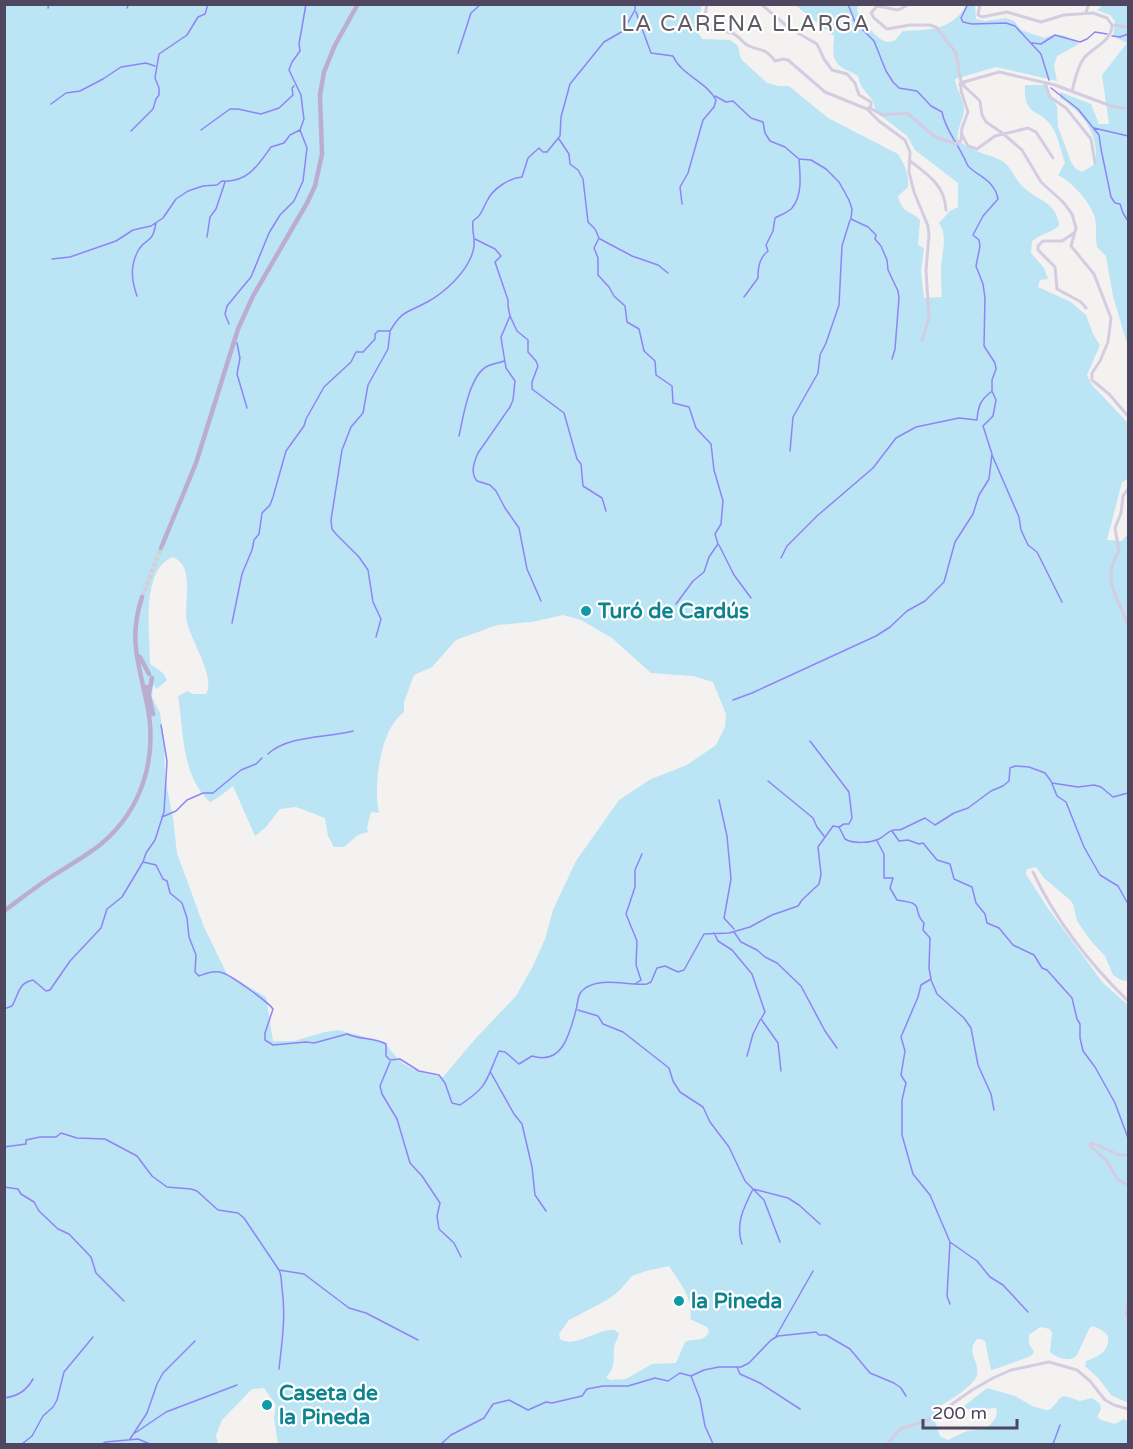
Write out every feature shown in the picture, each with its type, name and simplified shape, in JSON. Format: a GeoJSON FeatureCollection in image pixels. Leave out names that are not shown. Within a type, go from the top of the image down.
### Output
{"type":"FeatureCollection","features":[{"type":"Feature","properties":{"kind":"main road"},"geometry":{"type":"LineString","coordinates":[[161,548],[205,428],[220,371],[235,328],[313,185],[320,153],[318,95],[322,71],[333,44],[357,4]]}},
{"type":"Feature","properties":{"kind":"main road"},"geometry":{"type":"LineString","coordinates":[[4,913],[35,888],[94,849],[112,834],[128,814],[141,790],[149,766],[152,731],[134,639],[142,597]]}},
{"type":"Feature","properties":{"kind":"main road"},"geometry":{"type":"LineString","coordinates":[[4,913],[103,845],[130,815],[143,791],[153,754],[153,716],[148,694],[148,676],[140,657],[136,637],[139,608]]}},
{"type":"Feature","properties":{"kind":"main road"},"geometry":{"type":"LineString","coordinates":[[140,657],[148,676],[147,704]]}},
{"type":"Feature","properties":{"kind":"main road"},"geometry":{"type":"LineString","coordinates":[[141,674],[148,676]]}},
{"type":"Feature","properties":{"kind":"street"},"geometry":{"type":"LineString","coordinates":[[707,4],[704,21],[712,30],[719,33],[732,33],[747,45],[766,50],[775,61],[788,60],[825,92],[882,115],[909,113],[935,137],[954,144],[960,142],[968,110],[961,91],[959,63],[955,51],[936,27],[918,25],[887,29],[872,15],[872,10],[877,6],[898,10],[910,4]]}},
{"type":"Feature","properties":{"kind":"street"},"geometry":{"type":"LineString","coordinates":[[760,4],[789,28],[818,44],[826,63],[835,72],[852,78],[858,93],[871,102],[868,108]]}},
{"type":"Feature","properties":{"kind":"street"},"geometry":{"type":"LineString","coordinates":[[980,4],[979,17],[1007,12],[1039,22],[1086,12],[1102,16],[1112,25],[1128,27]]}},
{"type":"Feature","properties":{"kind":"street"},"geometry":{"type":"LineString","coordinates":[[1086,12],[1089,4]]}},
{"type":"Feature","properties":{"kind":"street"},"geometry":{"type":"LineString","coordinates":[[1072,91],[1082,61],[1109,35],[1112,25]]}},
{"type":"Feature","properties":{"kind":"street"},"geometry":{"type":"LineString","coordinates":[[962,84],[996,72],[1045,83],[1128,110]]}},
{"type":"Feature","properties":{"kind":"street"},"geometry":{"type":"LineString","coordinates":[[1045,83],[1050,97],[1066,108],[1091,139],[1095,163]]}},
{"type":"Feature","properties":{"kind":"street"},"geometry":{"type":"LineString","coordinates":[[962,84],[980,101],[982,115],[986,122],[1022,150],[1041,182],[1066,206],[1075,220],[1076,231],[1071,248],[1094,274],[1111,318],[1108,342],[1092,373],[1092,380],[1109,394],[1128,416]]}},
{"type":"Feature","properties":{"kind":"street"},"geometry":{"type":"LineString","coordinates":[[868,108],[879,121],[905,140],[910,152],[909,172],[915,196],[928,226],[926,270],[928,321],[922,340]]}},
{"type":"Feature","properties":{"kind":"street"},"geometry":{"type":"LineString","coordinates":[[961,133],[968,146],[976,149],[993,137],[1030,128],[1036,132],[1053,158]]}},
{"type":"Feature","properties":{"kind":"street"},"geometry":{"type":"LineString","coordinates":[[909,161],[921,169],[942,190],[946,210]]}},
{"type":"Feature","properties":{"kind":"street"},"geometry":{"type":"LineString","coordinates":[[1076,231],[1062,241],[1043,241],[1038,246],[1038,250],[1054,267],[1057,289],[1081,302],[1086,308]]}},
{"type":"Feature","properties":{"kind":"street"},"geometry":{"type":"LineString","coordinates":[[1128,489],[1122,499],[1121,513],[1115,528],[1119,551],[1113,560],[1111,578],[1114,596],[1128,625]]}},
{"type":"Feature","properties":{"kind":"street"},"geometry":{"type":"LineString","coordinates":[[1033,872],[1058,918],[1101,975],[1128,1001]]}},
{"type":"Feature","properties":{"kind":"street"},"geometry":{"type":"LineString","coordinates":[[1128,1155],[1119,1155],[1093,1143],[1090,1146],[1107,1161],[1118,1180],[1128,1185]]}},
{"type":"Feature","properties":{"kind":"street"},"geometry":{"type":"LineString","coordinates":[[1128,1303],[1126,1313],[1128,1318]]}},
{"type":"Feature","properties":{"kind":"street"},"geometry":{"type":"LineString","coordinates":[[887,1444],[900,1429],[931,1419],[987,1382],[1011,1370],[1049,1362],[1063,1364],[1077,1370],[1090,1381],[1105,1400],[1128,1409]]}},
{"type":"Feature","properties":{"kind":"shaded area"},"geometry":{"type":"Polygon","coordinates":[[[975,4],[976,19],[985,21],[1006,18],[1014,21],[1021,30],[1044,38],[1062,35],[1079,44],[1057,56],[1054,66],[1057,81],[996,67],[955,79],[964,107],[958,140],[970,148],[1005,163],[1022,186],[1054,211],[1059,226],[1032,241],[1031,253],[1044,268],[1048,279],[1040,280],[1038,287],[1071,302],[1086,315],[1100,345],[1087,375],[1092,385],[1128,423],[1128,479],[1122,482],[1107,540],[1122,541],[1128,534],[1128,981],[1113,975],[1105,956],[1077,921],[1070,900],[1044,878],[1036,867],[1027,869],[1026,874],[1047,907],[1103,983],[1128,1005],[1128,1403],[1111,1395],[1085,1366],[1086,1361],[1099,1355],[1107,1346],[1108,1336],[1105,1333],[1092,1326],[1077,1355],[1067,1359],[1050,1352],[1052,1333],[1050,1329],[1040,1327],[1029,1335],[1029,1344],[1034,1352],[1031,1356],[991,1370],[985,1341],[977,1339],[972,1348],[977,1365],[975,1379],[960,1393],[937,1407],[935,1422],[940,1436],[948,1440],[967,1431],[986,1429],[996,1417],[996,1408],[971,1410],[963,1407],[987,1388],[1015,1396],[1032,1406],[1046,1410],[1051,1409],[1061,1397],[1065,1396],[1080,1401],[1092,1398],[1100,1404],[1101,1409],[1097,1417],[1101,1420],[1115,1424],[1124,1419],[1128,1422],[1128,1444],[278,1444],[274,1418],[276,1405],[264,1388],[252,1389],[222,1420],[216,1435],[218,1444],[5,1444],[5,5],[702,5],[696,29],[702,39],[730,40],[738,46],[741,59],[767,83],[789,86],[828,118],[898,154],[906,170],[908,182],[908,187],[898,196],[900,202],[904,209],[920,220],[918,245],[924,248],[921,272],[924,298],[942,297],[941,267],[944,239],[939,223],[950,211],[958,207],[958,183],[915,150],[907,136],[875,111],[872,100],[861,86],[858,76],[841,67],[835,60],[834,36],[795,5],[858,5],[857,11],[868,26],[877,37],[888,42],[894,40],[903,31],[931,29],[947,24],[961,13],[966,5],[975,4]],[[173,557],[163,564],[155,575],[151,588],[150,664],[163,673],[167,680],[157,689],[153,685],[152,697],[160,713],[164,740],[165,777],[177,853],[204,927],[227,974],[266,997],[273,1041],[294,1041],[338,1030],[385,1042],[397,1058],[409,1067],[443,1077],[516,996],[545,939],[553,910],[576,861],[619,800],[651,779],[687,765],[716,745],[725,727],[726,714],[713,682],[693,676],[651,673],[612,638],[581,620],[563,615],[532,622],[497,625],[456,640],[432,667],[414,675],[404,702],[404,712],[389,731],[384,744],[378,774],[379,813],[371,812],[368,832],[358,835],[344,847],[334,847],[328,836],[325,818],[296,807],[280,809],[265,828],[255,836],[233,786],[210,802],[194,779],[189,766],[178,696],[188,691],[192,694],[206,694],[208,678],[187,622],[187,586],[184,569],[173,557]],[[669,1266],[632,1276],[619,1291],[607,1300],[569,1320],[559,1334],[560,1339],[573,1342],[608,1330],[615,1330],[619,1334],[614,1346],[613,1367],[606,1377],[610,1380],[626,1379],[652,1364],[676,1363],[685,1342],[702,1339],[709,1331],[707,1327],[690,1319],[688,1298],[669,1266]]]}},
{"type":"Feature","properties":{"kind":"shaded area"},"geometry":{"type":"Polygon","coordinates":[[[1103,5],[1128,5],[1128,347],[1113,296],[1106,256],[1097,247],[1096,221],[1093,212],[1080,194],[1058,175],[1065,163],[1056,134],[1044,118],[1030,108],[1025,96],[1025,85],[1044,85],[1050,99],[1057,107],[1058,127],[1071,162],[1076,169],[1082,172],[1095,164],[1095,144],[1088,126],[1069,104],[1060,98],[1060,92],[1091,104],[1099,124],[1109,124],[1102,75],[1127,43],[1113,36],[1115,21],[1110,15],[1097,10],[1103,5]]]}},
{"type":"Feature","properties":{"kind":"waterway"},"geometry":{"type":"LineString","coordinates":[[48,8],[49,4]]}},
{"type":"Feature","properties":{"kind":"waterway"},"geometry":{"type":"LineString","coordinates":[[127,8],[129,4]]}},
{"type":"Feature","properties":{"kind":"waterway"},"geometry":{"type":"LineString","coordinates":[[131,131],[153,109],[159,95],[155,78],[159,54],[187,35],[198,17],[205,14],[208,4]]}},
{"type":"Feature","properties":{"kind":"waterway"},"geometry":{"type":"LineString","coordinates":[[229,324],[225,314],[227,306],[251,277],[269,233],[280,215],[294,201],[303,181],[307,148],[300,130],[304,119],[301,95],[289,70],[300,51],[299,44],[306,4]]}},
{"type":"Feature","properties":{"kind":"waterway"},"geometry":{"type":"LineString","coordinates":[[458,53],[471,13],[481,4]]}},
{"type":"Feature","properties":{"kind":"waterway"},"geometry":{"type":"LineString","coordinates":[[232,623],[242,574],[254,540],[259,534],[262,513],[270,505],[273,497],[286,451],[304,426],[324,387],[351,362],[356,352],[363,352],[375,339],[378,331],[390,331],[406,312],[435,297],[459,276],[473,251],[473,221],[498,188],[522,177],[528,158],[539,148],[547,152],[560,136],[561,117],[570,84],[604,42],[623,31],[635,10],[635,4]]}},
{"type":"Feature","properties":{"kind":"waterway"},"geometry":{"type":"LineString","coordinates":[[733,700],[876,636],[907,611],[925,601],[944,582],[955,542],[973,514],[979,495],[989,479],[992,454],[983,426],[993,416],[996,400],[992,391],[992,380],[996,369],[995,363],[984,346],[985,298],[983,284],[976,266],[980,246],[979,240],[973,235],[983,216],[998,199],[991,184],[968,165],[948,129],[942,112],[931,106],[917,91],[899,88],[893,82],[874,41],[855,22],[848,4]]}},
{"type":"Feature","properties":{"kind":"waterway"},"geometry":{"type":"LineString","coordinates":[[968,4],[961,18],[963,22],[1006,23],[1015,26],[1041,54],[1049,80]]}},
{"type":"Feature","properties":{"kind":"waterway"},"geometry":{"type":"LineString","coordinates":[[636,12],[651,53],[673,56],[677,63],[712,93],[716,100],[714,107],[703,120],[688,173],[680,187],[682,204]]}},
{"type":"Feature","properties":{"kind":"waterway"},"geometry":{"type":"LineString","coordinates":[[1032,43],[1041,44],[1055,35],[1080,42],[1095,32],[1107,34]]}},
{"type":"Feature","properties":{"kind":"waterway"},"geometry":{"type":"LineString","coordinates":[[1112,36],[1120,37],[1128,34]]}},
{"type":"Feature","properties":{"kind":"waterway"},"geometry":{"type":"LineString","coordinates":[[51,104],[66,93],[80,91],[121,67],[146,63],[155,66]]}},
{"type":"Feature","properties":{"kind":"waterway"},"geometry":{"type":"LineString","coordinates":[[201,130],[230,109],[261,114],[279,108],[293,95],[294,86]]}},
{"type":"Feature","properties":{"kind":"waterway"},"geometry":{"type":"LineString","coordinates":[[1051,88],[1078,109],[1099,135],[1111,197],[1115,203],[1120,204],[1128,221]]}},
{"type":"Feature","properties":{"kind":"waterway"},"geometry":{"type":"LineString","coordinates":[[715,96],[726,102],[733,101],[751,118],[763,122],[765,133],[770,141],[785,147],[799,159],[811,160],[826,169],[839,182],[849,200],[852,209],[851,219],[868,227],[876,235],[875,239],[887,260],[888,270],[899,298],[895,349],[892,359]]}},
{"type":"Feature","properties":{"kind":"waterway"},"geometry":{"type":"LineString","coordinates":[[1094,128],[1128,136]]}},
{"type":"Feature","properties":{"kind":"waterway"},"geometry":{"type":"LineString","coordinates":[[52,259],[70,257],[116,241],[133,230],[151,226],[163,218],[176,199],[188,191],[246,176],[257,166],[271,147],[284,143],[290,135],[300,130]]}},
{"type":"Feature","properties":{"kind":"waterway"},"geometry":{"type":"LineString","coordinates":[[559,139],[569,154],[570,164],[578,170],[583,179],[588,222],[595,229],[599,238],[594,248],[598,258],[598,275],[625,306],[627,322],[639,329],[644,351],[655,361],[656,375],[672,386],[673,403],[689,407],[696,428],[711,444],[714,470],[723,501],[721,524],[715,534],[718,544],[709,557],[704,572],[693,581],[676,604]]}},
{"type":"Feature","properties":{"kind":"waterway"},"geometry":{"type":"LineString","coordinates":[[744,297],[758,278],[760,263],[768,251],[766,245],[773,231],[775,218],[786,213],[796,203],[800,184],[799,159]]}},
{"type":"Feature","properties":{"kind":"waterway"},"geometry":{"type":"LineString","coordinates":[[207,237],[210,217],[216,209],[225,182]]}},
{"type":"Feature","properties":{"kind":"waterway"},"geometry":{"type":"LineString","coordinates":[[790,451],[793,417],[818,373],[820,355],[839,305],[842,246],[850,220]]}},
{"type":"Feature","properties":{"kind":"waterway"},"geometry":{"type":"LineString","coordinates":[[137,296],[133,278],[134,261],[139,249],[153,235],[156,223]]}},
{"type":"Feature","properties":{"kind":"waterway"},"geometry":{"type":"LineString","coordinates":[[475,239],[495,249],[501,256],[495,262],[508,300],[510,316],[501,337],[506,368],[515,381],[510,407],[478,453],[473,471],[477,481],[490,485],[496,491],[519,528],[527,569],[541,601]]}},
{"type":"Feature","properties":{"kind":"waterway"},"geometry":{"type":"LineString","coordinates":[[600,239],[632,256],[658,265],[668,273]]}},
{"type":"Feature","properties":{"kind":"waterway"},"geometry":{"type":"LineString","coordinates":[[510,316],[517,331],[528,340],[528,352],[538,366],[532,389],[564,413],[577,459],[581,464],[583,486],[602,498],[606,511]]}},
{"type":"Feature","properties":{"kind":"waterway"},"geometry":{"type":"LineString","coordinates":[[376,637],[381,619],[373,602],[368,570],[359,557],[332,529],[331,520],[342,450],[351,427],[363,413],[368,385],[388,349],[390,332]]}},
{"type":"Feature","properties":{"kind":"waterway"},"geometry":{"type":"LineString","coordinates":[[237,343],[240,358],[237,374],[247,408]]}},
{"type":"Feature","properties":{"kind":"waterway"},"geometry":{"type":"LineString","coordinates":[[459,436],[475,379],[486,367],[504,361]]}},
{"type":"Feature","properties":{"kind":"waterway"},"geometry":{"type":"LineString","coordinates":[[781,558],[787,546],[817,516],[873,468],[896,438],[916,427],[959,418],[977,420],[980,404],[991,392]]}},
{"type":"Feature","properties":{"kind":"waterway"},"geometry":{"type":"LineString","coordinates":[[992,455],[1019,517],[1021,530],[1028,545],[1037,552],[1062,602]]}},
{"type":"Feature","properties":{"kind":"waterway"},"geometry":{"type":"LineString","coordinates":[[719,545],[734,575],[751,598]]}},
{"type":"Feature","properties":{"kind":"waterway"},"geometry":{"type":"LineString","coordinates":[[143,862],[155,840],[164,812],[167,761],[161,725]]}},
{"type":"Feature","properties":{"kind":"waterway"},"geometry":{"type":"LineString","coordinates":[[268,754],[286,743],[297,740],[353,731]]}},
{"type":"Feature","properties":{"kind":"waterway"},"geometry":{"type":"LineString","coordinates":[[810,741],[849,792],[852,818],[849,824],[839,827]]}},
{"type":"Feature","properties":{"kind":"waterway"},"geometry":{"type":"LineString","coordinates":[[162,817],[176,811],[187,800],[203,793],[213,793],[241,770],[256,764],[262,758]]}},
{"type":"Feature","properties":{"kind":"waterway"},"geometry":{"type":"LineString","coordinates":[[4,1009],[12,1006],[22,986],[28,981],[33,980],[46,991],[50,990],[70,961],[101,928],[107,909],[122,897],[143,862],[156,865],[163,879],[167,881],[170,893],[182,903],[187,918],[189,937],[196,955],[195,972],[199,976],[214,972],[228,975],[273,1009],[265,1040],[273,1045],[314,1043],[347,1034],[381,1042],[386,1044],[386,1056],[390,1060],[400,1059],[419,1071],[439,1075],[445,1083],[452,1103],[460,1105],[482,1087],[499,1051],[505,1052],[519,1064],[532,1056],[543,1058],[558,1052],[568,1037],[578,999],[584,989],[606,982],[647,984],[651,982],[657,968],[665,966],[678,972],[684,970],[704,934],[729,933],[750,927],[772,915],[798,906],[819,884],[821,874],[818,847],[833,826],[839,827],[845,839],[862,842],[879,839],[891,831],[900,830],[925,818],[935,825],[1003,786],[1009,781],[1010,768],[1015,766],[1029,767],[1045,773],[1057,796],[1066,802],[1084,847],[1100,875],[1118,886],[1128,904]]}},
{"type":"Feature","properties":{"kind":"waterway"},"geometry":{"type":"LineString","coordinates":[[768,781],[813,818],[824,836]]}},
{"type":"Feature","properties":{"kind":"waterway"},"geometry":{"type":"LineString","coordinates":[[1052,783],[1078,787],[1094,785],[1101,787],[1113,797],[1128,793]]}},
{"type":"Feature","properties":{"kind":"waterway"},"geometry":{"type":"LineString","coordinates":[[719,800],[727,836],[731,879],[724,918],[734,929]]}},
{"type":"Feature","properties":{"kind":"waterway"},"geometry":{"type":"LineString","coordinates":[[892,831],[899,841],[923,843],[937,860],[950,864],[954,879],[972,887],[976,903],[985,914],[987,923],[999,928],[1013,945],[1034,955],[1042,968],[1047,970],[1072,998],[1080,1024],[1083,1051],[1095,1067],[1115,1103],[1128,1138]]}},
{"type":"Feature","properties":{"kind":"waterway"},"geometry":{"type":"LineString","coordinates":[[877,841],[884,854],[884,878],[893,878],[890,888],[897,900],[912,903],[917,907],[918,914],[924,923],[923,930],[930,938],[931,979],[921,985],[901,1037],[905,1051],[901,1075],[906,1083],[902,1100],[902,1135],[913,1174],[930,1195],[950,1242],[977,1261],[990,1277],[1003,1285],[1028,1312]]}},
{"type":"Feature","properties":{"kind":"waterway"},"geometry":{"type":"LineString","coordinates":[[635,984],[641,980],[636,965],[637,941],[626,914],[635,887],[635,870],[642,854]]}},
{"type":"Feature","properties":{"kind":"waterway"},"geometry":{"type":"LineString","coordinates":[[734,932],[741,942],[777,963],[801,986],[825,1031],[837,1048]]}},
{"type":"Feature","properties":{"kind":"waterway"},"geometry":{"type":"LineString","coordinates":[[714,933],[718,941],[732,950],[752,974],[765,1012],[761,1019],[778,1043],[781,1071]]}},
{"type":"Feature","properties":{"kind":"waterway"},"geometry":{"type":"LineString","coordinates":[[931,980],[937,994],[964,1018],[971,1028],[978,1065],[991,1094],[994,1110]]}},
{"type":"Feature","properties":{"kind":"waterway"},"geometry":{"type":"LineString","coordinates":[[578,1010],[598,1016],[603,1024],[623,1032],[669,1068],[680,1092],[703,1107],[710,1122],[729,1147],[745,1181],[764,1200],[780,1242]]}},
{"type":"Feature","properties":{"kind":"waterway"},"geometry":{"type":"LineString","coordinates":[[747,1056],[753,1034],[760,1020]]}},
{"type":"Feature","properties":{"kind":"waterway"},"geometry":{"type":"LineString","coordinates":[[390,1062],[380,1086],[382,1094],[397,1119],[410,1163],[440,1203],[437,1216],[439,1229],[454,1243],[461,1257]]}},
{"type":"Feature","properties":{"kind":"waterway"},"geometry":{"type":"LineString","coordinates":[[491,1073],[522,1124],[532,1167],[535,1195],[546,1211]]}},
{"type":"Feature","properties":{"kind":"waterway"},"geometry":{"type":"LineString","coordinates":[[4,1147],[26,1144],[26,1140],[40,1137],[56,1137],[61,1133],[77,1138],[105,1139],[137,1156],[152,1176],[167,1187],[197,1191],[218,1210],[238,1213],[244,1218],[279,1270],[304,1274],[349,1308],[366,1313],[418,1340]]}},
{"type":"Feature","properties":{"kind":"waterway"},"geometry":{"type":"LineString","coordinates":[[4,1187],[18,1189],[21,1194],[34,1202],[39,1211],[58,1229],[69,1234],[91,1257],[96,1273],[124,1301]]}},
{"type":"Feature","properties":{"kind":"waterway"},"geometry":{"type":"LineString","coordinates":[[742,1244],[740,1223],[753,1189],[788,1198],[820,1224]]}},
{"type":"Feature","properties":{"kind":"waterway"},"geometry":{"type":"LineString","coordinates":[[950,1242],[947,1296],[950,1304]]}},
{"type":"Feature","properties":{"kind":"waterway"},"geometry":{"type":"LineString","coordinates":[[279,1270],[284,1309],[279,1369]]}},
{"type":"Feature","properties":{"kind":"waterway"},"geometry":{"type":"LineString","coordinates":[[775,1338],[813,1271]]}},
{"type":"Feature","properties":{"kind":"waterway"},"geometry":{"type":"LineString","coordinates":[[441,1444],[451,1435],[484,1418],[493,1404],[509,1400],[528,1410],[546,1402],[552,1403],[582,1396],[587,1389],[603,1386],[628,1386],[655,1378],[668,1381],[680,1373],[691,1376],[719,1367],[741,1367],[749,1363],[771,1340],[778,1336],[816,1332],[850,1349],[870,1373],[894,1383],[906,1396]]}},
{"type":"Feature","properties":{"kind":"waterway"},"geometry":{"type":"LineString","coordinates":[[22,1444],[32,1436],[43,1416],[53,1407],[64,1372],[93,1337]]}},
{"type":"Feature","properties":{"kind":"waterway"},"geometry":{"type":"LineString","coordinates":[[130,1439],[147,1413],[163,1373],[195,1341]]}},
{"type":"Feature","properties":{"kind":"waterway"},"geometry":{"type":"LineString","coordinates":[[737,1367],[740,1374],[760,1383],[800,1409]]}},
{"type":"Feature","properties":{"kind":"waterway"},"geometry":{"type":"LineString","coordinates":[[691,1376],[700,1399],[705,1426],[713,1444]]}},
{"type":"Feature","properties":{"kind":"waterway"},"geometry":{"type":"LineString","coordinates":[[4,1398],[21,1392],[33,1379]]}},
{"type":"Feature","properties":{"kind":"waterway"},"geometry":{"type":"LineString","coordinates":[[135,1433],[166,1412],[237,1385]]}},
{"type":"Feature","properties":{"kind":"waterway"},"geometry":{"type":"LineString","coordinates":[[1053,1444],[1060,1425]]}},
{"type":"Feature","properties":{"kind":"waterway"},"geometry":{"type":"LineString","coordinates":[[102,1444],[138,1439],[150,1444]]}},
{"type":"Feature","properties":{"kind":"tunnel"},"geometry":{"type":"LineString","coordinates":[[142,597],[161,548]]}},
{"type":"Feature","properties":{"kind":"place","name":"Turó de Cardús"},"geometry":{"type":"Point","coordinates":[586,611]}},
{"type":"Feature","properties":{"kind":"place","name":"la Pineda"},"geometry":{"type":"Point","coordinates":[679,1301]}},
{"type":"Feature","properties":{"kind":"place","name":"Caseta de la Pineda"},"geometry":{"type":"Point","coordinates":[267,1405]}},
{"type":"Feature","properties":{"kind":"district","name":"LA CARENA LLARGA"},"geometry":{"type":"Point","coordinates":[746,23]}}]}
